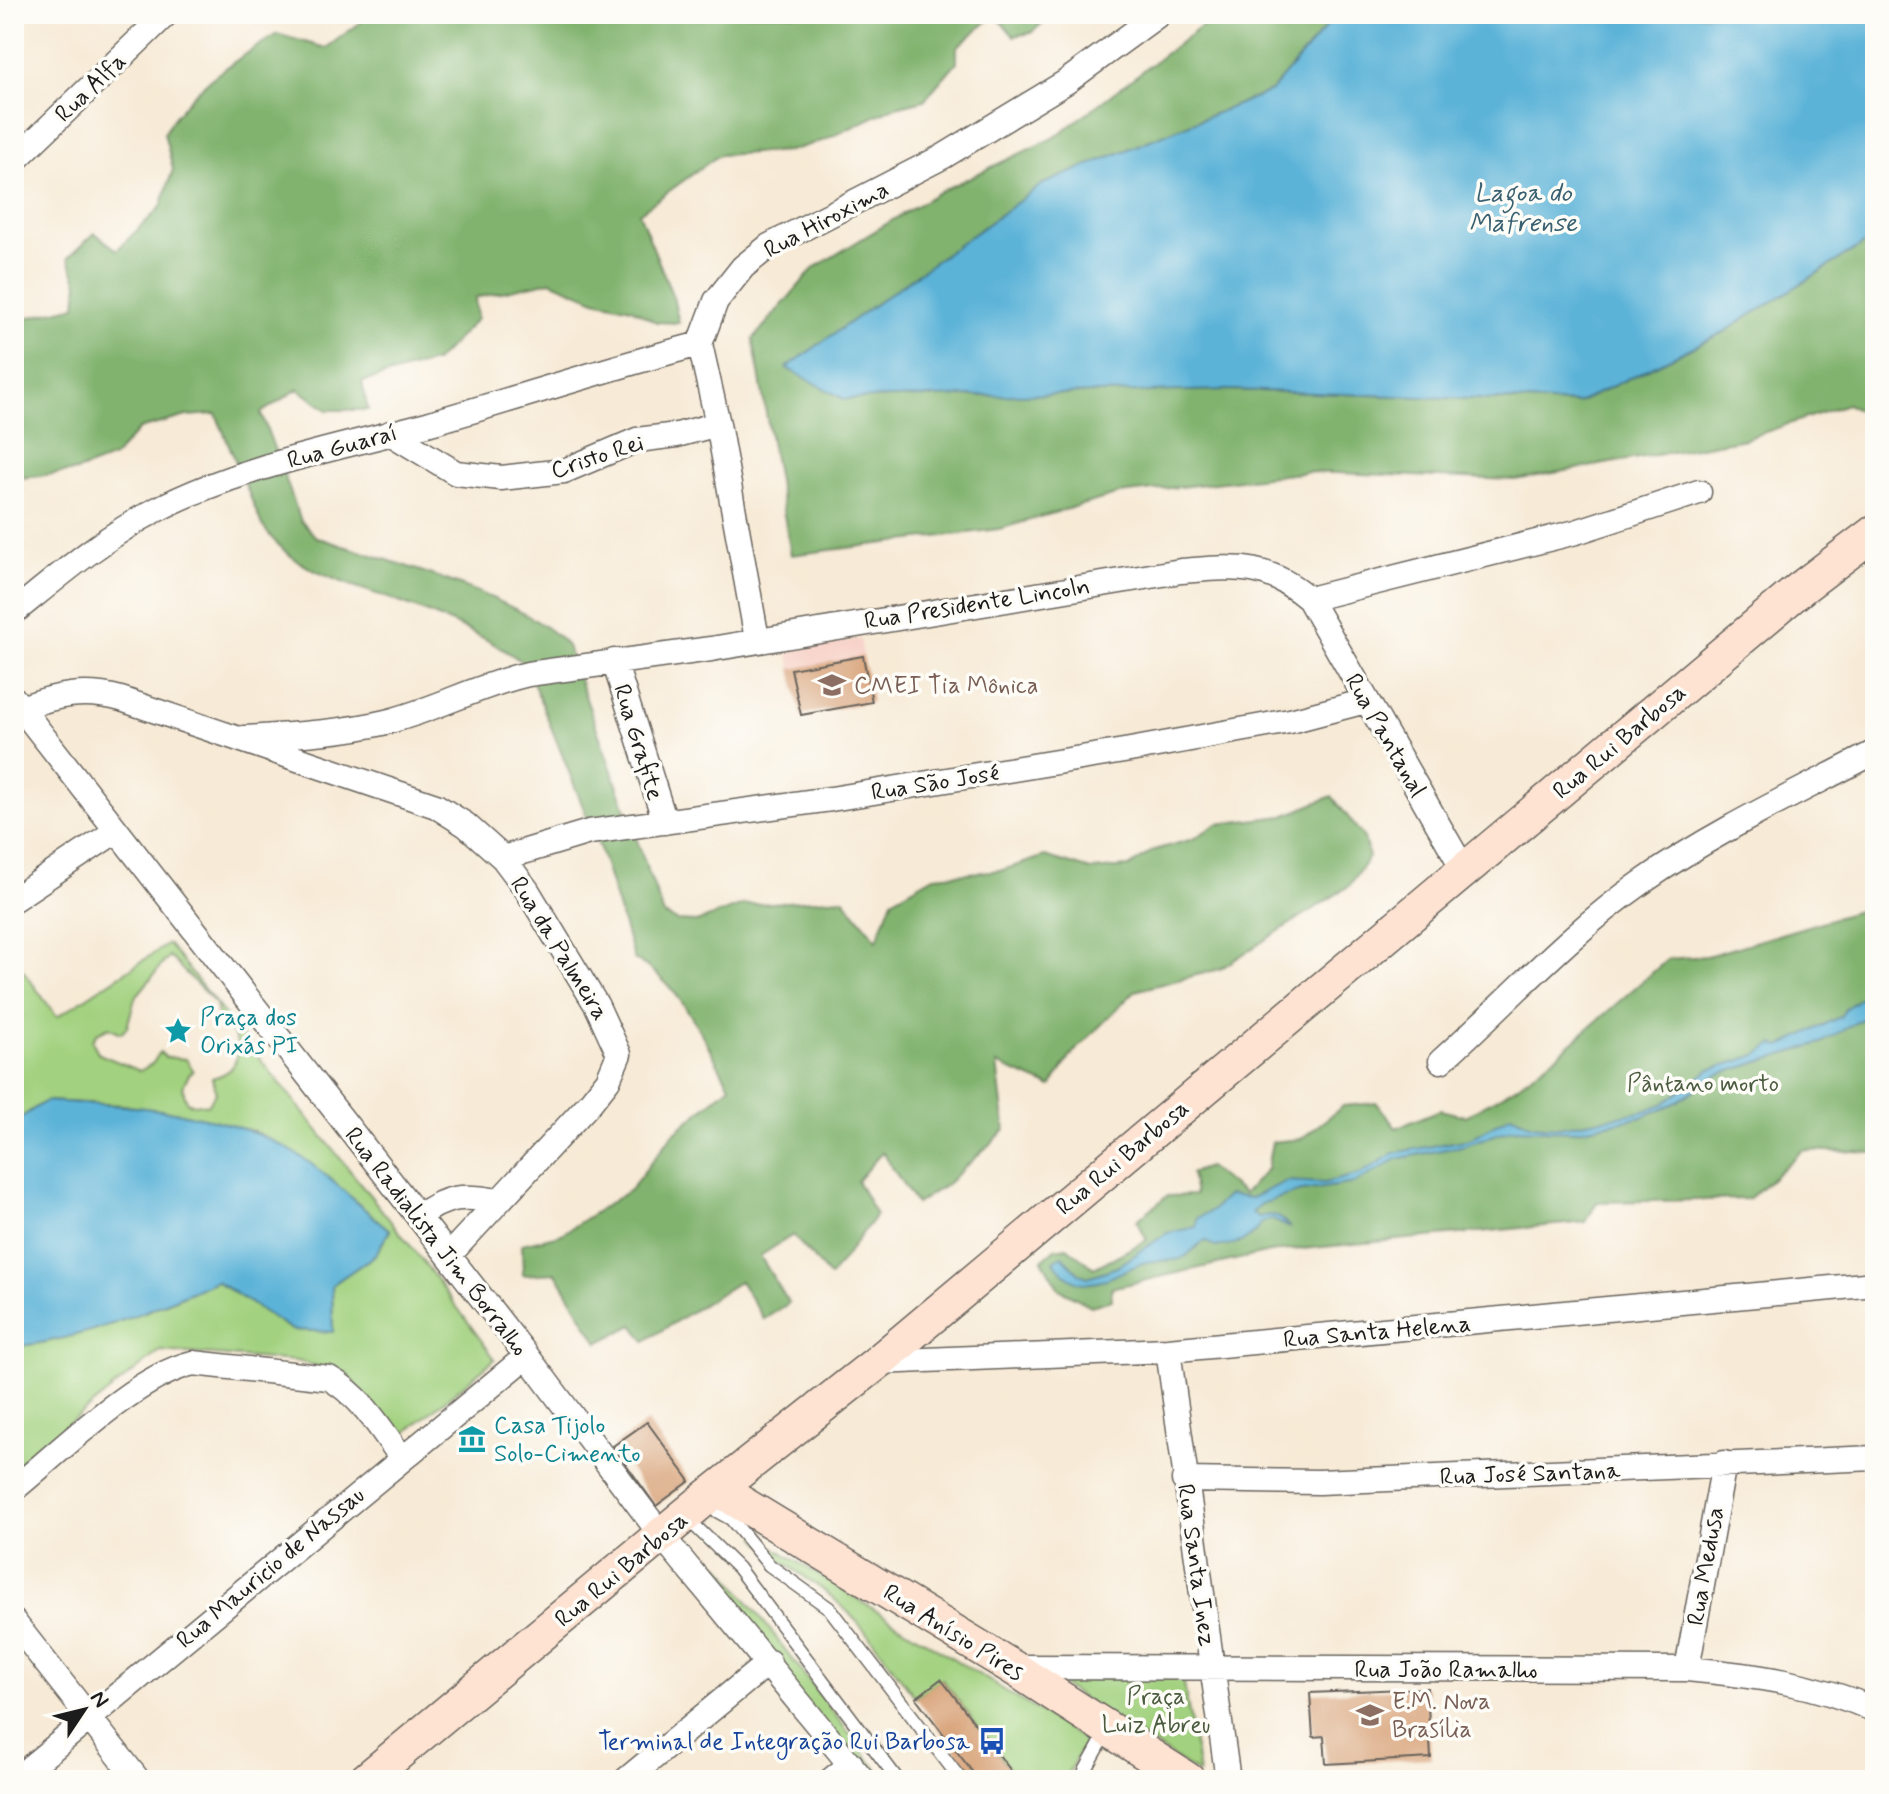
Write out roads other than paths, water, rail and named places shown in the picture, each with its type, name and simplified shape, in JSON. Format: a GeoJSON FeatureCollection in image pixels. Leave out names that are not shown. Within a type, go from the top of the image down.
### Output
{"type":"FeatureCollection","features":[{"type":"Feature","properties":{"kind":"street","name":"Rua Alfa"},"geometry":{"type":"LineString","coordinates":[[14,161],[166,14]]}},
{"type":"Feature","properties":{"kind":"street","name":"Rua Hiroxima"},"geometry":{"type":"LineString","coordinates":[[700,344],[705,322],[730,282],[769,246],[944,156],[1066,82],[1159,14]]}},
{"type":"Feature","properties":{"kind":"street"},"geometry":{"type":"LineString","coordinates":[[700,344],[718,424],[757,639]]}},
{"type":"Feature","properties":{"kind":"street","name":"Rua Guaraí"},"geometry":{"type":"LineString","coordinates":[[14,612],[98,545],[122,530],[158,509],[240,475],[301,455],[390,433],[700,344]]}},
{"type":"Feature","properties":{"kind":"street","name":"Cristo Rei"},"geometry":{"type":"LineString","coordinates":[[390,433],[456,473],[501,478],[564,471],[637,440],[677,435],[718,424]]}},
{"type":"Feature","properties":{"kind":"street"},"geometry":{"type":"LineString","coordinates":[[1309,599],[1576,532],[1699,492]]}},
{"type":"Feature","properties":{"kind":"street","name":"Rua Rui Barbosa"},"geometry":{"type":"LineString","coordinates":[[366,1780],[708,1512],[878,1362],[1801,588],[1875,532]]}},
{"type":"Feature","properties":{"kind":"street","name":"Rua Presidente Lincoln"},"geometry":{"type":"LineString","coordinates":[[244,738],[308,734],[389,721],[498,681],[528,674],[1197,570],[1256,569],[1274,574],[1309,599]]}},
{"type":"Feature","properties":{"kind":"street","name":"Rua Pantanal"},"geometry":{"type":"LineString","coordinates":[[1309,599],[1464,870]]}},
{"type":"Feature","properties":{"kind":"street","name":"Rua Grafite"},"geometry":{"type":"LineString","coordinates":[[614,661],[665,822]]}},
{"type":"Feature","properties":{"kind":"street","name":"Rua da Palmeira"},"geometry":{"type":"LineString","coordinates":[[18,704],[57,695],[92,693],[244,738],[436,806],[466,825],[503,858],[527,890],[597,1006],[619,1054],[608,1080],[589,1104],[449,1255]]}},
{"type":"Feature","properties":{"kind":"street","name":"Rua São José"},"geometry":{"type":"LineString","coordinates":[[503,858],[589,832],[831,799],[1130,750],[1290,721],[1366,701]]}},
{"type":"Feature","properties":{"kind":"street","name":"Rua Radialista Jim Borralho"},"geometry":{"type":"LineString","coordinates":[[18,704],[527,1356],[708,1512],[769,1662],[857,1772]]}},
{"type":"Feature","properties":{"kind":"street"},"geometry":{"type":"LineString","coordinates":[[1441,1061],[1563,946],[1639,884],[1703,844],[1875,752]]}},
{"type":"Feature","properties":{"kind":"street"},"geometry":{"type":"LineString","coordinates":[[14,899],[116,831]]}},
{"type":"Feature","properties":{"kind":"street"},"geometry":{"type":"LineString","coordinates":[[418,1217],[437,1202],[453,1196],[498,1201]]}},
{"type":"Feature","properties":{"kind":"street","name":"Rua Santa Helena"},"geometry":{"type":"LineString","coordinates":[[878,1362],[1168,1350],[1875,1284]]}},
{"type":"Feature","properties":{"kind":"street","name":"Rua Santa Inez"},"geometry":{"type":"LineString","coordinates":[[1168,1350],[1228,1780]]}},
{"type":"Feature","properties":{"kind":"street","name":"Rua Mauricio de Nassau"},"geometry":{"type":"LineString","coordinates":[[15,1780],[401,1457],[527,1356]]}},
{"type":"Feature","properties":{"kind":"street"},"geometry":{"type":"LineString","coordinates":[[14,1489],[133,1393],[173,1368],[193,1363],[329,1378],[345,1387],[364,1406],[401,1457]]}},
{"type":"Feature","properties":{"kind":"street","name":"Rua José Santana"},"geometry":{"type":"LineString","coordinates":[[1184,1480],[1319,1482],[1875,1458]]}},
{"type":"Feature","properties":{"kind":"street","name":"Rua Medusa"},"geometry":{"type":"LineString","coordinates":[[1687,1669],[1724,1463]]}},
{"type":"Feature","properties":{"kind":"street","name":"Rua Anísio Pires"},"geometry":{"type":"LineString","coordinates":[[708,1512],[1012,1667],[1188,1780]]}},
{"type":"Feature","properties":{"kind":"street"},"geometry":{"type":"LineString","coordinates":[[14,1622],[138,1780]]}},
{"type":"Feature","properties":{"kind":"street"},"geometry":{"type":"LineString","coordinates":[[626,1780],[769,1662]]}},
{"type":"Feature","properties":{"kind":"street","name":"Rua João Ramalho"},"geometry":{"type":"LineString","coordinates":[[1012,1667],[1687,1669],[1741,1674],[1811,1687],[1875,1710]]}},
{"type":"Feature","properties":{"kind":"street"},"geometry":{"type":"LineString","coordinates":[[831,1780],[857,1772]]}},
{"type":"Feature","properties":{"kind":"lane"},"geometry":{"type":"LineString","coordinates":[[708,1512],[738,1568],[898,1780]]}},
{"type":"Feature","properties":{"kind":"lane"},"geometry":{"type":"LineString","coordinates":[[708,1512],[769,1565],[829,1608],[961,1780]]}},
{"type":"Feature","properties":{"kind":"lane"},"geometry":{"type":"LineString","coordinates":[[1080,1780],[1108,1729]]}},
{"type":"Feature","properties":{"kind":"water","name":"Lagoa do Mafrense"},"geometry":{"type":"Polygon","coordinates":[[[1337,14],[1875,14],[1875,237],[1724,332],[1578,403],[1232,390],[844,399],[786,368],[1043,184],[1271,91],[1337,14]]]}},
{"type":"Feature","properties":{"kind":"water"},"geometry":{"type":"Polygon","coordinates":[[[1875,988],[1875,1016],[1862,1019],[1821,1043],[1717,1075],[1675,1103],[1642,1117],[1573,1131],[1512,1129],[1462,1146],[1397,1159],[1355,1183],[1297,1192],[1261,1204],[1252,1213],[1259,1217],[1276,1216],[1290,1228],[1271,1219],[1261,1223],[1253,1234],[1242,1241],[1215,1247],[1206,1241],[1180,1259],[1143,1263],[1096,1282],[1075,1281],[1064,1274],[1054,1261],[1062,1256],[1079,1274],[1088,1277],[1117,1267],[1167,1233],[1196,1227],[1197,1218],[1213,1210],[1228,1195],[1251,1198],[1287,1181],[1324,1183],[1360,1174],[1394,1153],[1470,1139],[1511,1115],[1532,1125],[1559,1127],[1641,1112],[1663,1104],[1709,1070],[1757,1055],[1773,1044],[1781,1046],[1840,1017],[1846,1008],[1875,988]]]}},
{"type":"Feature","properties":{"kind":"water"},"geometry":{"type":"Polygon","coordinates":[[[46,1101],[149,1109],[218,1121],[281,1145],[320,1171],[390,1230],[375,1255],[332,1285],[333,1332],[292,1330],[216,1281],[93,1330],[14,1347],[14,1122],[46,1101]]]}},
{"type":"Feature","properties":{"kind":"place","name":"CMEI Tia Mônica"},"geometry":{"type":"Point","coordinates":[832,685]}},
{"type":"Feature","properties":{"kind":"place","name":"Praça dos Orixás PI"},"geometry":{"type":"Point","coordinates":[178,1031]}},
{"type":"Feature","properties":{"kind":"place","name":"Casa Tijolo Solo-Cimento"},"geometry":{"type":"Point","coordinates":[472,1439]}},
{"type":"Feature","properties":{"kind":"place","name":"E.M. Nova Brasília"},"geometry":{"type":"Point","coordinates":[1370,1715]}},
{"type":"Feature","properties":{"kind":"place","name":"Terminal de Integração Rui Barbosa"},"geometry":{"type":"Point","coordinates":[992,1741]}},
{"type":"Feature","properties":{"kind":"park label","name":"Pântano morto"},"geometry":{"type":"Point","coordinates":[1703,1083]}},
{"type":"Feature","properties":{"kind":"park label","name":"Praça Luiz Abreu"},"geometry":{"type":"Point","coordinates":[1156,1710]}}]}
